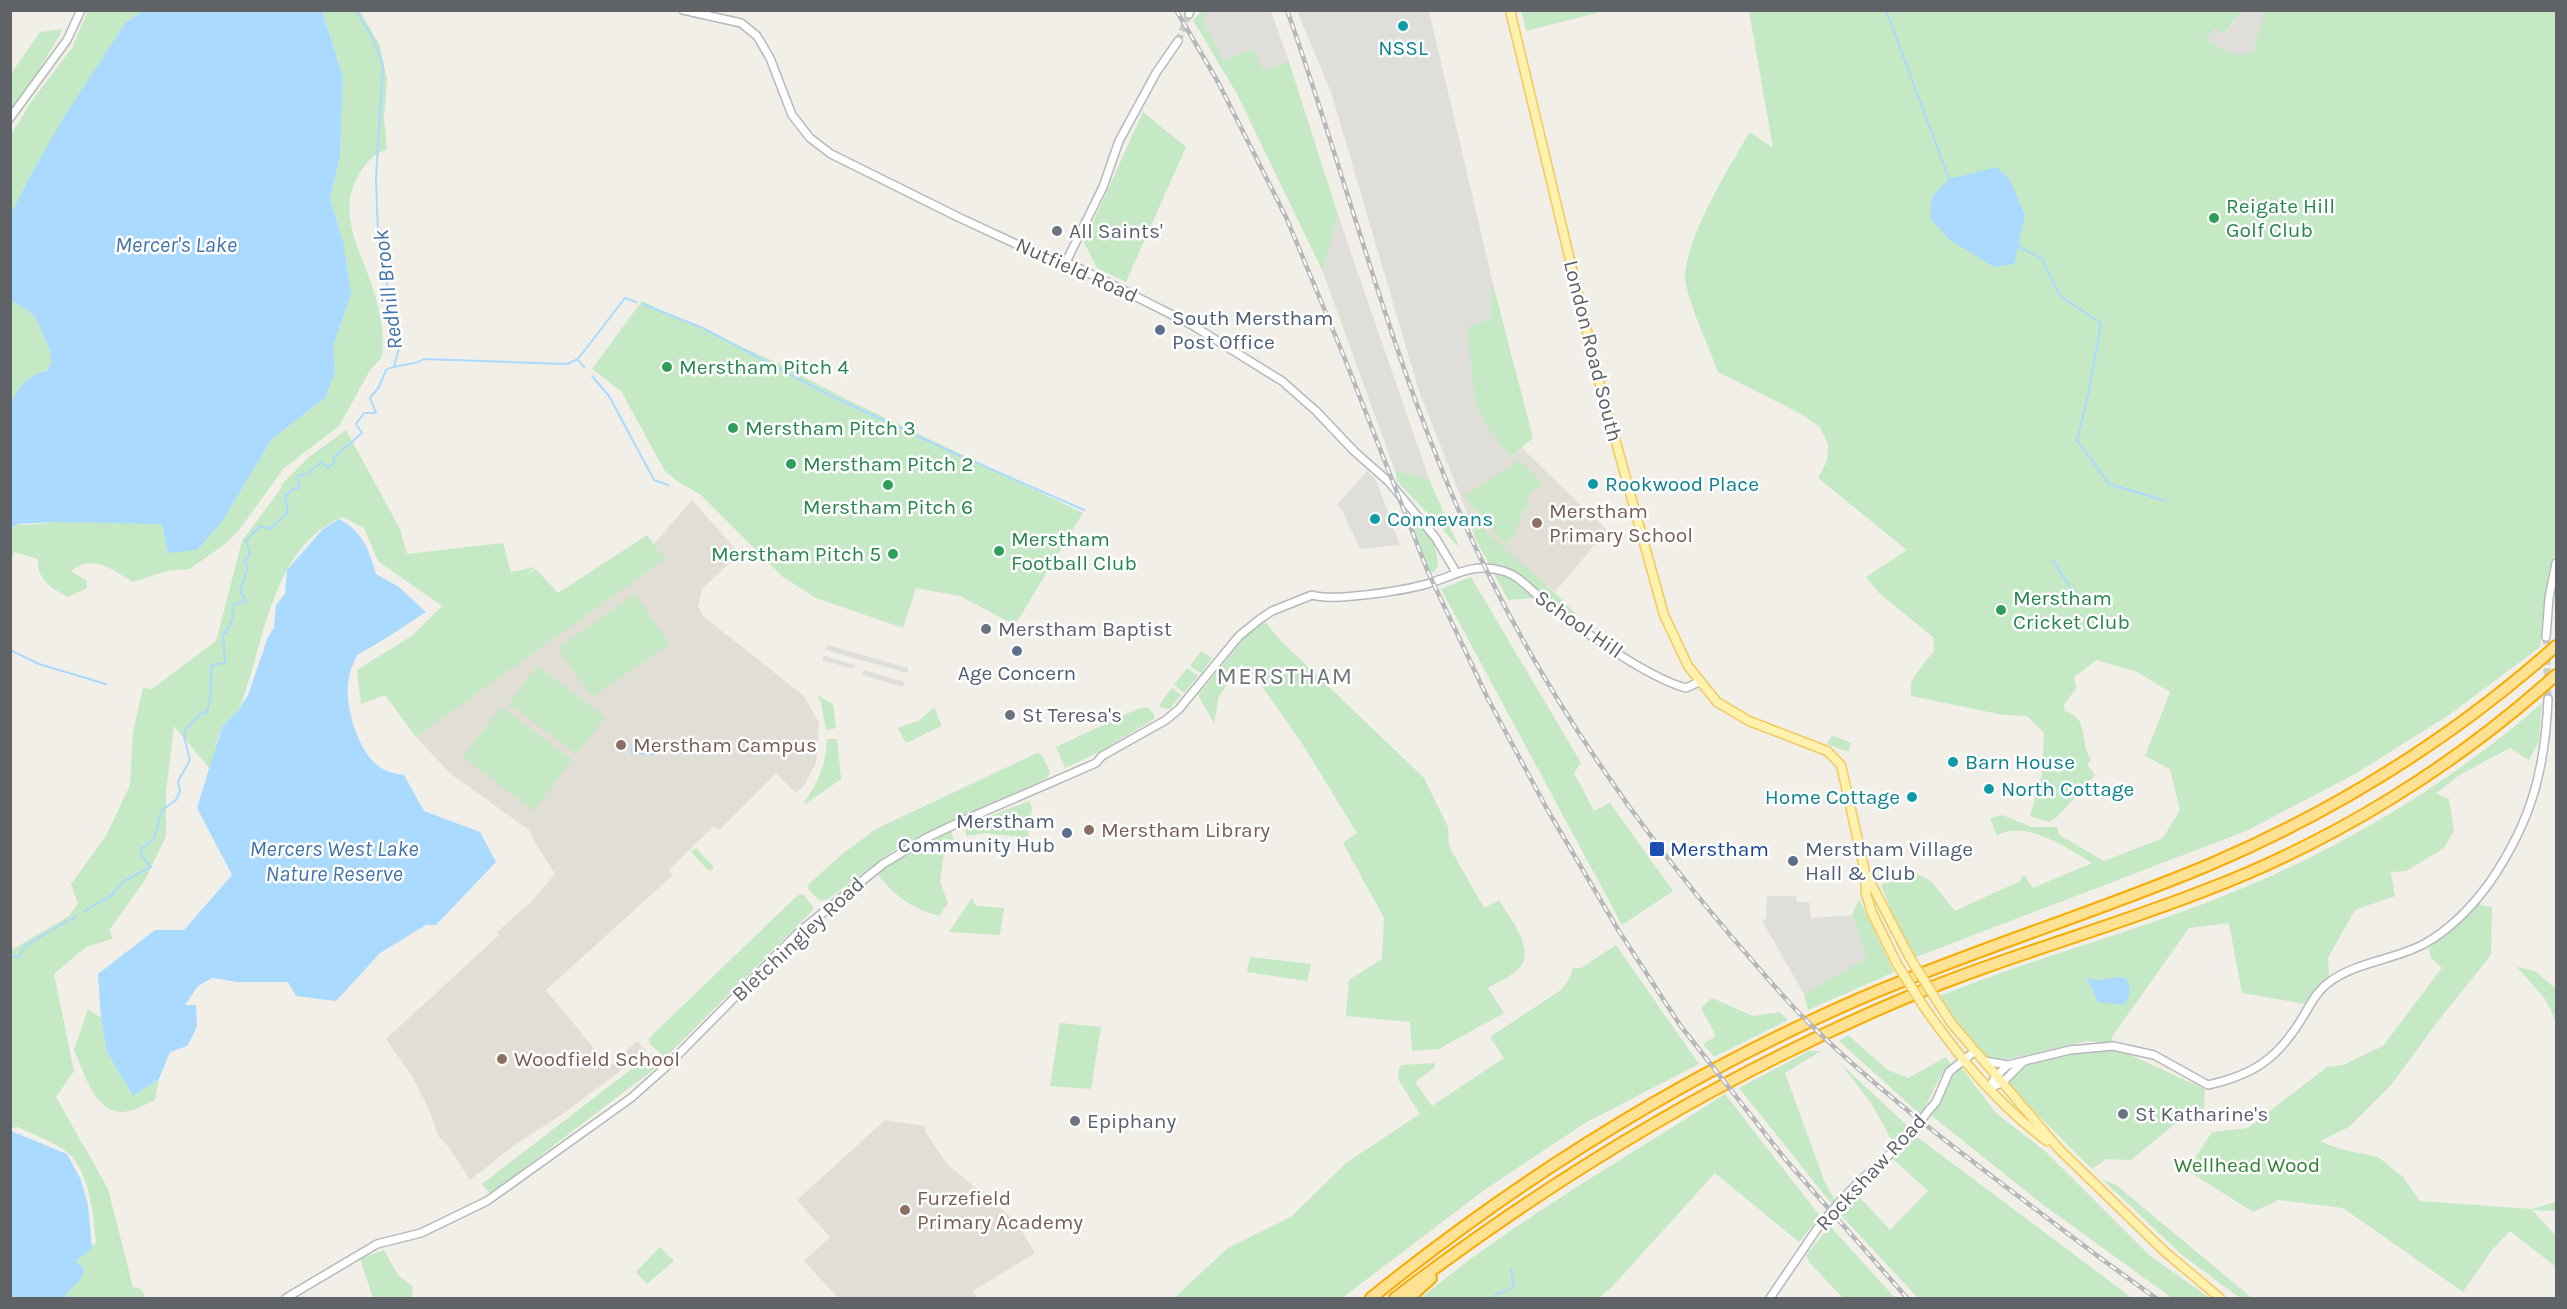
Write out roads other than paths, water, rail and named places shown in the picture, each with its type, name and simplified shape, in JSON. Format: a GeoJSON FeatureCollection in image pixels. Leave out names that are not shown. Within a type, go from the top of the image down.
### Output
{"type":"FeatureCollection","features":[{"type":"Feature","properties":{"kind":"highway"},"geometry":{"type":"LineString","coordinates":[[1371,1299],[1462,1227],[1524,1183],[1617,1123],[1781,1035],[1892,985],[2178,877],[2293,826],[2372,782],[2432,744],[2490,702],[2556,646]]}},
{"type":"Feature","properties":{"kind":"highway"},"geometry":{"type":"LineString","coordinates":[[1395,1299],[1452,1256],[1572,1174],[1644,1129],[1739,1077],[1825,1034],[1967,973],[2140,915],[2209,889],[2325,836],[2435,770],[2493,728],[2556,675]]}},
{"type":"Feature","properties":{"kind":"highway"},"geometry":{"type":"LineString","coordinates":[[1409,1299],[1452,1256]]}},
{"type":"Feature","properties":{"kind":"main road","name":"London Road South"},"geometry":{"type":"LineString","coordinates":[[1510,10],[1596,370],[1643,547],[1667,622],[1688,666],[1710,696],[1749,721],[1819,748],[1836,759],[1844,774],[1855,834],[1865,872]]}},
{"type":"Feature","properties":{"kind":"main road"},"geometry":{"type":"LineString","coordinates":[[1865,872],[1910,958],[1952,1024],[1975,1052],[2060,1150],[2164,1251],[2220,1299]]}},
{"type":"Feature","properties":{"kind":"main road"},"geometry":{"type":"LineString","coordinates":[[1865,872],[1866,894],[1872,913],[1897,964],[1924,1007],[1963,1059],[2018,1120],[2060,1150]]}},
{"type":"Feature","properties":{"kind":"street"},"geometry":{"type":"LineString","coordinates":[[10,118],[67,40],[81,10]]}},
{"type":"Feature","properties":{"kind":"street","name":"Nutfield Road"},"geometry":{"type":"LineString","coordinates":[[683,10],[741,23],[757,36],[770,58],[792,115],[810,138],[831,154],[1029,250],[1066,262],[1192,325],[1295,391],[1354,451],[1389,482],[1436,537],[1456,572]]}},
{"type":"Feature","properties":{"kind":"street"},"geometry":{"type":"LineString","coordinates":[[1066,262],[1103,187],[1119,141],[1156,74],[1178,41]]}},
{"type":"Feature","properties":{"kind":"street"},"geometry":{"type":"LineString","coordinates":[[2546,637],[2548,598],[2556,563]]}},
{"type":"Feature","properties":{"kind":"street","name":"School Hill"},"geometry":{"type":"LineString","coordinates":[[1456,572],[1474,567],[1491,568],[1510,573],[1549,606],[1615,651],[1660,678],[1686,688],[1699,682]]}},
{"type":"Feature","properties":{"kind":"street","name":"Bletchingley Road"},"geometry":{"type":"LineString","coordinates":[[286,1299],[377,1244],[421,1233],[487,1201],[631,1098],[668,1065],[799,932],[872,871],[926,838],[1096,763],[1102,756],[1166,720],[1179,709],[1239,636],[1272,612],[1312,595],[1340,596],[1399,590],[1434,582],[1456,572]]}},
{"type":"Feature","properties":{"kind":"street"},"geometry":{"type":"LineString","coordinates":[[1984,1061],[2008,1065],[2070,1050],[2113,1046],[2154,1055],[2208,1085],[2228,1081],[2263,1065],[2289,1039],[2316,995],[2327,983],[2352,970],[2424,944],[2455,923],[2475,901],[2509,852],[2530,810],[2542,765],[2548,699]]}},
{"type":"Feature","properties":{"kind":"street","name":"Rockshaw Road"},"geometry":{"type":"LineString","coordinates":[[1770,1299],[1820,1226],[1838,1204],[1870,1170],[1910,1135],[1936,1102],[1944,1078],[1963,1059],[1975,1052]]}},
{"type":"Feature","properties":{"kind":"street"},"geometry":{"type":"LineString","coordinates":[[1989,1088],[2023,1062]]}},
{"type":"Feature","properties":{"kind":"street"},"geometry":{"type":"LineString","coordinates":[[1999,1079],[2008,1065]]}},
{"type":"Feature","properties":{"kind":"water","name":"Mercer's Lake"},"geometry":{"type":"Polygon","coordinates":[[[144,11],[322,11],[343,77],[340,156],[330,199],[343,241],[351,294],[333,346],[335,372],[325,398],[272,439],[223,520],[197,550],[168,553],[162,524],[55,522],[17,524],[10,529],[11,403],[24,382],[46,371],[52,362],[49,347],[34,315],[11,300],[12,212],[64,117],[126,22],[144,11]]]}},
{"type":"Feature","properties":{"kind":"water"},"geometry":{"type":"Polygon","coordinates":[[[1997,167],[2010,180],[2025,215],[2014,264],[1994,267],[1950,240],[1930,218],[1932,197],[1949,179],[1997,167]]]}},
{"type":"Feature","properties":{"kind":"water","name":"Mercers West Lake Nature Reserve"},"geometry":{"type":"Polygon","coordinates":[[[339,519],[360,536],[376,574],[399,587],[426,612],[357,655],[350,672],[348,689],[348,702],[355,730],[368,755],[376,764],[387,771],[404,775],[424,811],[480,832],[496,862],[436,925],[426,925],[380,953],[336,1001],[296,996],[288,982],[238,982],[212,978],[198,986],[185,1005],[196,1005],[197,1027],[187,1046],[170,1052],[159,1079],[133,1096],[107,1052],[101,1018],[98,974],[155,930],[184,930],[232,875],[197,808],[222,727],[238,711],[248,695],[268,637],[274,628],[276,605],[285,594],[287,570],[323,529],[339,519]]]}},
{"type":"Feature","properties":{"kind":"water"},"geometry":{"type":"Polygon","coordinates":[[[631,744],[654,746],[654,755],[631,754],[631,744]]]}},
{"type":"Feature","properties":{"kind":"water"},"geometry":{"type":"Polygon","coordinates":[[[2086,977],[2097,980],[2125,978],[2130,988],[2127,999],[2123,1005],[2098,1002],[2086,977]]]}},
{"type":"Feature","properties":{"kind":"water"},"geometry":{"type":"Polygon","coordinates":[[[11,1131],[67,1154],[81,1180],[88,1205],[92,1248],[76,1261],[84,1269],[81,1279],[65,1295],[70,1298],[11,1298],[11,1131]]]}},
{"type":"Feature","properties":{"kind":"waterway","name":"Redhill Brook"},"geometry":{"type":"LineString","coordinates":[[356,10],[372,37],[383,66],[376,178],[377,208],[378,234],[399,348],[394,366]]}},
{"type":"Feature","properties":{"kind":"waterway"},"geometry":{"type":"LineString","coordinates":[[1886,10],[1949,179]]}},
{"type":"Feature","properties":{"kind":"waterway"},"geometry":{"type":"LineString","coordinates":[[2018,246],[2042,259],[2060,296],[2101,323],[2089,391],[2077,440],[2109,484],[2166,501]]}},
{"type":"Feature","properties":{"kind":"waterway","name":"Redhill Brook"},"geometry":{"type":"LineString","coordinates":[[84,911],[112,895],[124,881],[151,867],[141,854],[141,849],[154,839],[162,810],[176,800],[180,791],[178,781],[190,760],[184,737],[185,730],[202,713],[207,712],[212,665],[225,663],[223,635],[232,621],[232,605],[246,601],[240,591],[248,566],[244,561],[249,554],[246,541],[260,526],[270,529],[288,512],[285,496],[294,488],[299,488],[298,476],[309,473],[321,462],[328,468],[334,463],[334,457],[362,433],[356,424],[364,413],[376,413],[370,398],[379,387],[386,370],[424,359],[567,364],[578,359],[625,298],[636,302]]}},
{"type":"Feature","properties":{"kind":"waterway"},"geometry":{"type":"LineString","coordinates":[[642,304],[703,328],[829,395],[1084,510]]}},
{"type":"Feature","properties":{"kind":"waterway"},"geometry":{"type":"LineString","coordinates":[[578,360],[584,367]]}},
{"type":"Feature","properties":{"kind":"waterway"},"geometry":{"type":"LineString","coordinates":[[592,376],[609,396],[654,480],[668,485]]}},
{"type":"Feature","properties":{"kind":"waterway"},"geometry":{"type":"LineString","coordinates":[[2053,560],[2071,589],[2093,605]]}},
{"type":"Feature","properties":{"kind":"waterway"},"geometry":{"type":"LineString","coordinates":[[10,650],[39,664],[106,684]]}},
{"type":"Feature","properties":{"kind":"waterway","name":"Redhill Brook"},"geometry":{"type":"LineString","coordinates":[[10,957],[19,957],[23,948],[76,916]]}},
{"type":"Feature","properties":{"kind":"waterway"},"geometry":{"type":"LineString","coordinates":[[1494,1298],[1497,1293],[1514,1286],[1511,1269]]}},
{"type":"Feature","properties":{"kind":"tunnel"},"geometry":{"type":"LineString","coordinates":[[1178,41],[1189,14]]}},
{"type":"Feature","properties":{"kind":"tunnel"},"geometry":{"type":"LineString","coordinates":[[2546,637],[2548,699]]}},
{"type":"Feature","properties":{"kind":"railway"},"geometry":{"type":"LineString","coordinates":[[1176,10],[1218,82],[1286,217],[1345,359],[1428,572],[1488,699],[1547,809],[1617,928],[1680,1025],[1785,1159],[1907,1298]]}},
{"type":"Feature","properties":{"kind":"railway"},"geometry":{"type":"LineString","coordinates":[[1287,10],[1389,325],[1434,450],[1459,511],[1485,568],[1545,679],[1614,785],[1651,836],[1730,935],[1790,1004],[1824,1037],[1931,1129],[2156,1298]]}},
{"type":"Feature","properties":{"kind":"place","name":"NSSL"},"geometry":{"type":"Point","coordinates":[1403,26]}},
{"type":"Feature","properties":{"kind":"place","name":"Reigate Hill Golf Club"},"geometry":{"type":"Point","coordinates":[2214,218]}},
{"type":"Feature","properties":{"kind":"place","name":"All Saints'"},"geometry":{"type":"Point","coordinates":[1057,231]}},
{"type":"Feature","properties":{"kind":"place","name":"South Merstham Post Office"},"geometry":{"type":"Point","coordinates":[1160,330]}},
{"type":"Feature","properties":{"kind":"place","name":"Merstham Pitch 4"},"geometry":{"type":"Point","coordinates":[667,367]}},
{"type":"Feature","properties":{"kind":"place","name":"Merstham Pitch 3"},"geometry":{"type":"Point","coordinates":[733,428]}},
{"type":"Feature","properties":{"kind":"place","name":"Merstham Pitch 2"},"geometry":{"type":"Point","coordinates":[791,464]}},
{"type":"Feature","properties":{"kind":"place","name":"Rookwood Place"},"geometry":{"type":"Point","coordinates":[1593,484]}},
{"type":"Feature","properties":{"kind":"place","name":"Merstham Pitch 6"},"geometry":{"type":"Point","coordinates":[888,485]}},
{"type":"Feature","properties":{"kind":"place","name":"Connevans"},"geometry":{"type":"Point","coordinates":[1375,519]}},
{"type":"Feature","properties":{"kind":"place","name":"Merstham Primary School"},"geometry":{"type":"Point","coordinates":[1537,523]}},
{"type":"Feature","properties":{"kind":"place","name":"Merstham Football Club"},"geometry":{"type":"Point","coordinates":[999,551]}},
{"type":"Feature","properties":{"kind":"place","name":"Merstham Pitch 5"},"geometry":{"type":"Point","coordinates":[893,554]}},
{"type":"Feature","properties":{"kind":"place","name":"Merstham Cricket Club"},"geometry":{"type":"Point","coordinates":[2001,610]}},
{"type":"Feature","properties":{"kind":"place","name":"Merstham Baptist"},"geometry":{"type":"Point","coordinates":[986,629]}},
{"type":"Feature","properties":{"kind":"place","name":"Age Concern"},"geometry":{"type":"Point","coordinates":[1017,651]}},
{"type":"Feature","properties":{"kind":"place","name":"St Teresa's"},"geometry":{"type":"Point","coordinates":[1010,715]}},
{"type":"Feature","properties":{"kind":"place","name":"Merstham Campus"},"geometry":{"type":"Point","coordinates":[621,745]}},
{"type":"Feature","properties":{"kind":"place","name":"Barn House"},"geometry":{"type":"Point","coordinates":[1953,762]}},
{"type":"Feature","properties":{"kind":"place","name":"North Cottage"},"geometry":{"type":"Point","coordinates":[1989,789]}},
{"type":"Feature","properties":{"kind":"place","name":"Home Cottage"},"geometry":{"type":"Point","coordinates":[1912,797]}},
{"type":"Feature","properties":{"kind":"place","name":"Merstham Library"},"geometry":{"type":"Point","coordinates":[1089,830]}},
{"type":"Feature","properties":{"kind":"place","name":"Merstham Community Hub"},"geometry":{"type":"Point","coordinates":[1067,833]}},
{"type":"Feature","properties":{"kind":"place","name":"Merstham"},"geometry":{"type":"Point","coordinates":[1657,849]}},
{"type":"Feature","properties":{"kind":"place","name":"Merstham Village Hall & Club"},"geometry":{"type":"Point","coordinates":[1793,861]}},
{"type":"Feature","properties":{"kind":"place","name":"Woodfield School"},"geometry":{"type":"Point","coordinates":[502,1059]}},
{"type":"Feature","properties":{"kind":"place","name":"St Katharine's"},"geometry":{"type":"Point","coordinates":[2123,1114]}},
{"type":"Feature","properties":{"kind":"place","name":"Epiphany"},"geometry":{"type":"Point","coordinates":[1075,1121]}},
{"type":"Feature","properties":{"kind":"place","name":"Furzefield Primary Academy"},"geometry":{"type":"Point","coordinates":[905,1210]}},
{"type":"Feature","properties":{"kind":"district","name":"MERSTHAM"},"geometry":{"type":"Point","coordinates":[1285,676]}},
{"type":"Feature","properties":{"kind":"park label","name":"Wellhead Wood"},"geometry":{"type":"Point","coordinates":[2247,1165]}}]}
